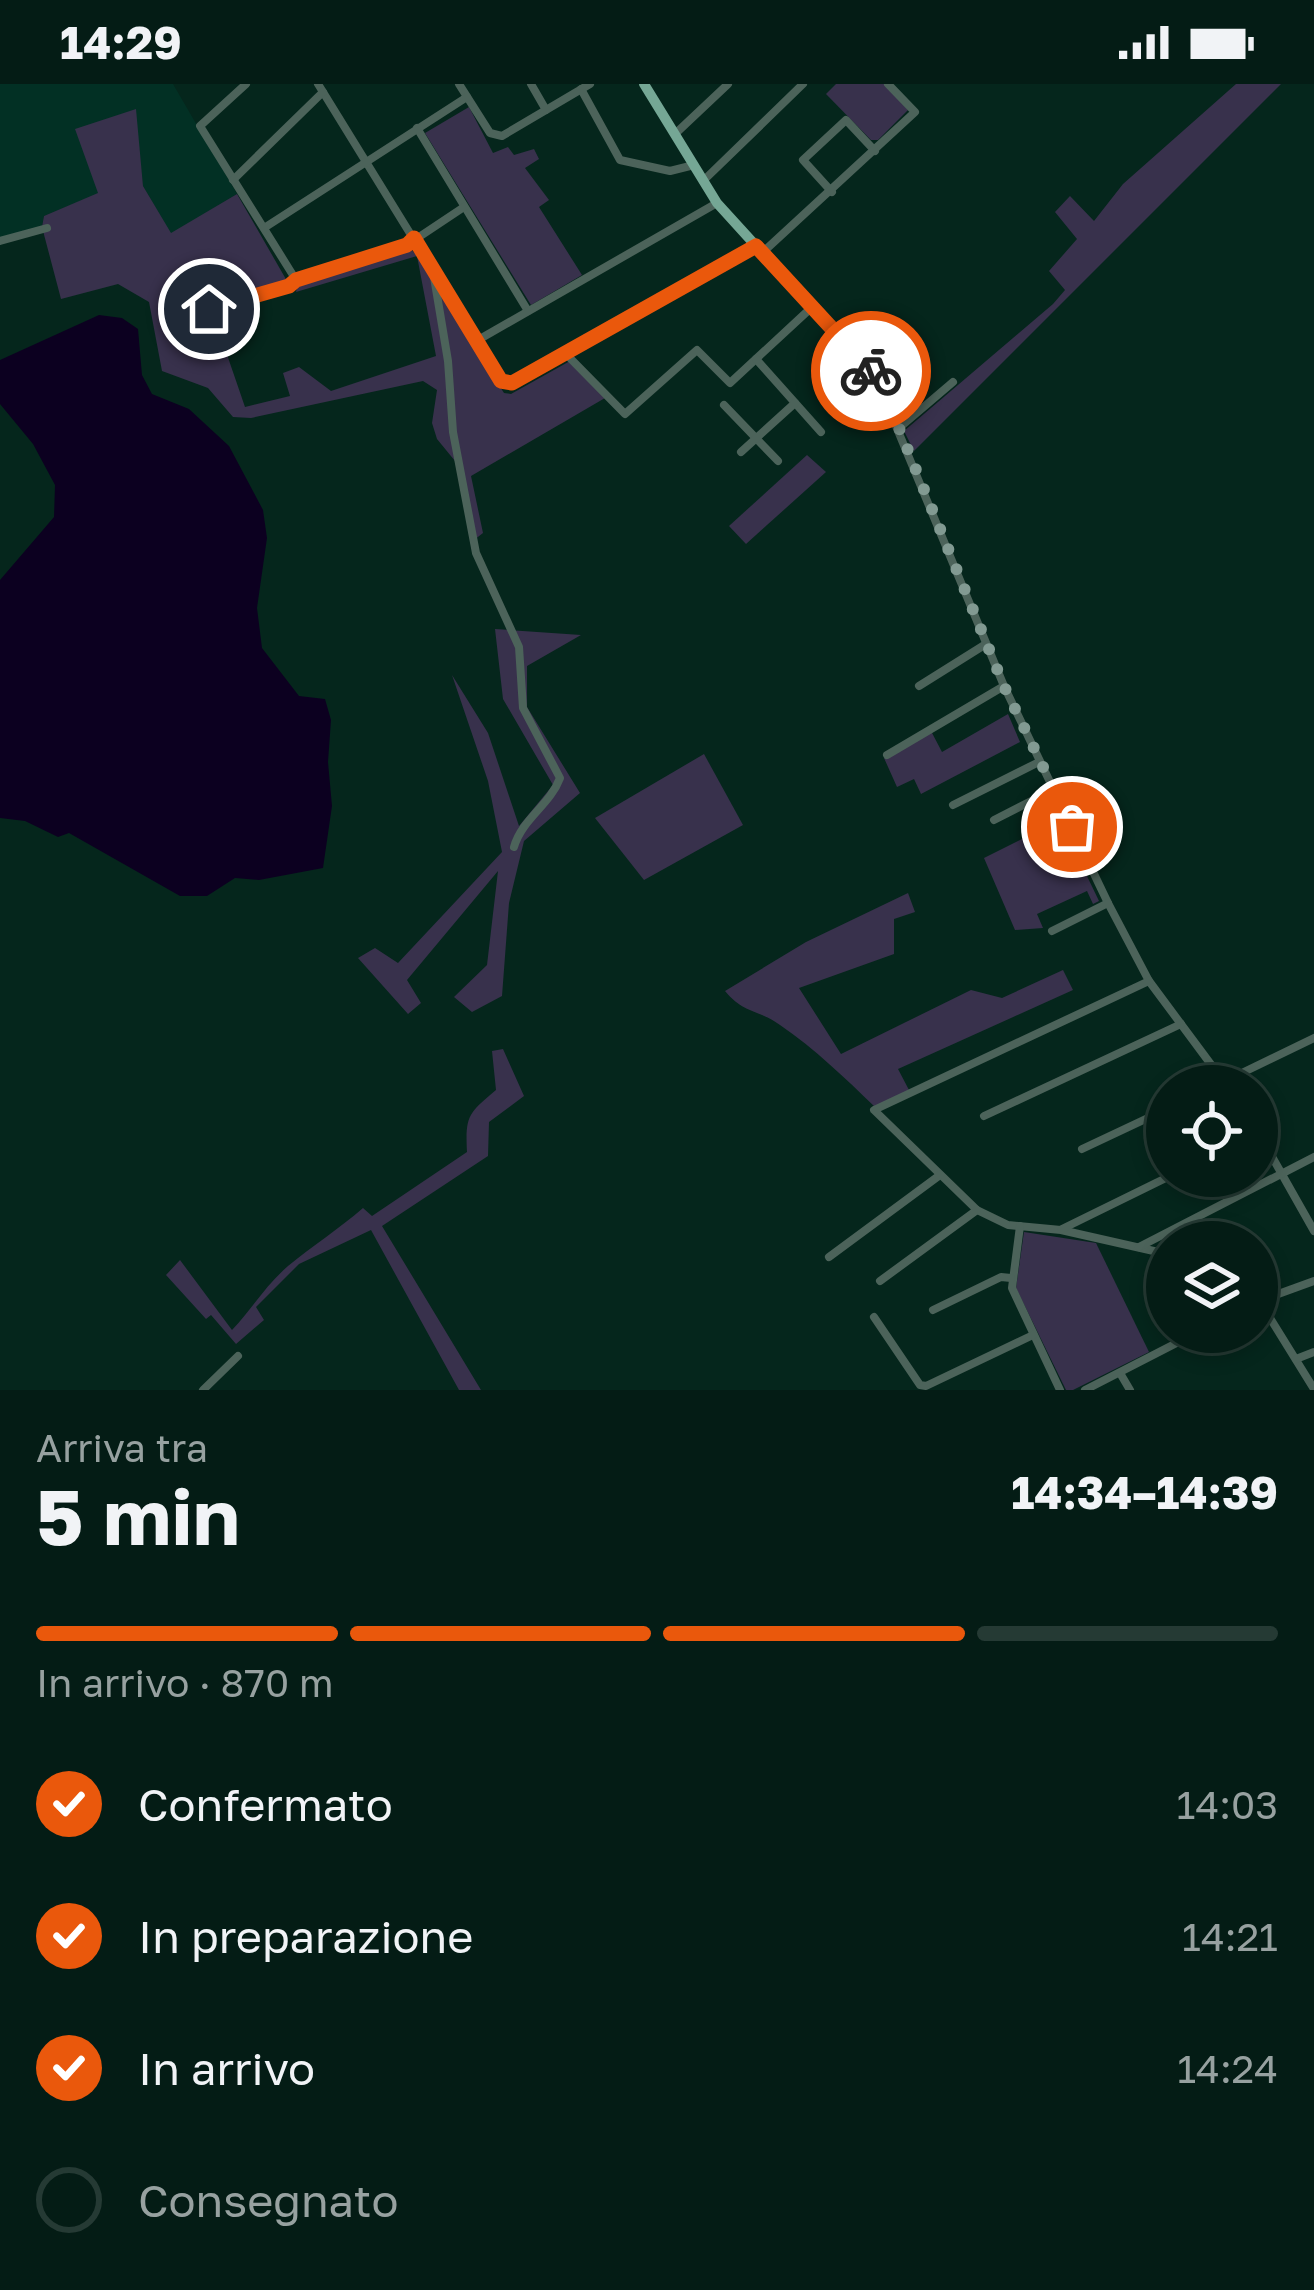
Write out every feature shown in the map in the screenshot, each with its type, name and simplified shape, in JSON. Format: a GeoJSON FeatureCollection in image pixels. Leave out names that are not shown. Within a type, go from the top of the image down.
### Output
{"type":"FeatureCollection","features":[{"type":"Feature","properties":{"kind":"main road"},"geometry":{"type":"LineString","coordinates":[[648,86],[717,203],[876,378]]}},
{"type":"Feature","properties":{"kind":"street"},"geometry":{"type":"LineString","coordinates":[[246,84],[200,126],[296,280]]}},
{"type":"Feature","properties":{"kind":"street"},"geometry":{"type":"LineString","coordinates":[[459,84],[490,134],[502,136],[585,87],[620,160],[670,171],[694,165]]}},
{"type":"Feature","properties":{"kind":"street"},"geometry":{"type":"LineString","coordinates":[[531,84],[546,110]]}},
{"type":"Feature","properties":{"kind":"street"},"geometry":{"type":"LineString","coordinates":[[675,134],[728,84]]}},
{"type":"Feature","properties":{"kind":"street"},"geometry":{"type":"LineString","coordinates":[[704,181],[803,84]]}},
{"type":"Feature","properties":{"kind":"street"},"geometry":{"type":"LineString","coordinates":[[233,180],[321,88],[501,381],[512,383],[759,250],[832,193],[915,112],[888,84]]}},
{"type":"Feature","properties":{"kind":"street"},"geometry":{"type":"LineString","coordinates":[[264,228],[467,97]]}},
{"type":"Feature","properties":{"kind":"street"},"geometry":{"type":"LineString","coordinates":[[832,193],[803,160],[845,120],[875,151]]}},
{"type":"Feature","properties":{"kind":"street"},"geometry":{"type":"LineString","coordinates":[[416,128],[528,311]]}},
{"type":"Feature","properties":{"kind":"street"},"geometry":{"type":"LineString","coordinates":[[478,340],[717,203]]}},
{"type":"Feature","properties":{"kind":"street"},"geometry":{"type":"LineString","coordinates":[[206,310],[407,245],[464,207]]}},
{"type":"Feature","properties":{"kind":"street"},"geometry":{"type":"LineString","coordinates":[[0,241],[47,228]]}},
{"type":"Feature","properties":{"kind":"street"},"geometry":{"type":"LineString","coordinates":[[432,264],[459,473],[476,553],[519,646],[523,708],[560,778],[518,832],[514,847]]}},
{"type":"Feature","properties":{"kind":"street"},"geometry":{"type":"LineString","coordinates":[[566,354],[626,414],[697,350],[730,383],[811,308]]}},
{"type":"Feature","properties":{"kind":"street"},"geometry":{"type":"LineString","coordinates":[[756,359],[821,432]]}},
{"type":"Feature","properties":{"kind":"street"},"geometry":{"type":"LineString","coordinates":[[876,378],[1004,686],[1053,790],[1149,981],[1209,1065]]}},
{"type":"Feature","properties":{"kind":"street"},"geometry":{"type":"LineString","coordinates":[[899,428],[953,382]]}},
{"type":"Feature","properties":{"kind":"street"},"geometry":{"type":"LineString","coordinates":[[741,452],[795,403]]}},
{"type":"Feature","properties":{"kind":"street"},"geometry":{"type":"LineString","coordinates":[[724,405],[778,460]]}},
{"type":"Feature","properties":{"kind":"street"},"geometry":{"type":"LineString","coordinates":[[919,686],[986,644]]}},
{"type":"Feature","properties":{"kind":"street"},"geometry":{"type":"LineString","coordinates":[[886,755],[1004,686]]}},
{"type":"Feature","properties":{"kind":"street"},"geometry":{"type":"LineString","coordinates":[[953,805],[1040,762]]}},
{"type":"Feature","properties":{"kind":"street"},"geometry":{"type":"LineString","coordinates":[[994,820],[1053,790]]}},
{"type":"Feature","properties":{"kind":"street"},"geometry":{"type":"LineString","coordinates":[[1052,931],[1108,903]]}},
{"type":"Feature","properties":{"kind":"street"},"geometry":{"type":"LineString","coordinates":[[1146,1249],[998,1221],[977,1210],[874,1111],[1149,981]]}},
{"type":"Feature","properties":{"kind":"street"},"geometry":{"type":"LineString","coordinates":[[984,1116],[1180,1024]]}},
{"type":"Feature","properties":{"kind":"street"},"geometry":{"type":"LineString","coordinates":[[1260,1065],[1314,1038]]}},
{"type":"Feature","properties":{"kind":"street"},"geometry":{"type":"LineString","coordinates":[[1082,1149],[1146,1119]]}},
{"type":"Feature","properties":{"kind":"street"},"geometry":{"type":"LineString","coordinates":[[1138,1247],[1314,1157]]}},
{"type":"Feature","properties":{"kind":"street"},"geometry":{"type":"LineString","coordinates":[[1278,1165],[1314,1231]]}},
{"type":"Feature","properties":{"kind":"street"},"geometry":{"type":"LineString","coordinates":[[829,1257],[940,1175]]}},
{"type":"Feature","properties":{"kind":"street"},"geometry":{"type":"LineString","coordinates":[[1060,1230],[1146,1188]]}},
{"type":"Feature","properties":{"kind":"street"},"geometry":{"type":"LineString","coordinates":[[880,1281],[977,1210]]}},
{"type":"Feature","properties":{"kind":"street"},"geometry":{"type":"LineString","coordinates":[[1020,1226],[1011,1278],[1016,1301],[1060,1390]]}},
{"type":"Feature","properties":{"kind":"street"},"geometry":{"type":"LineString","coordinates":[[933,1310],[1001,1277],[1011,1278]]}},
{"type":"Feature","properties":{"kind":"street"},"geometry":{"type":"LineString","coordinates":[[1278,1293],[1314,1281]]}},
{"type":"Feature","properties":{"kind":"street"},"geometry":{"type":"LineString","coordinates":[[874,1317],[920,1385],[926,1386],[1033,1335]]}},
{"type":"Feature","properties":{"kind":"street"},"geometry":{"type":"LineString","coordinates":[[1278,1331],[1314,1389]]}},
{"type":"Feature","properties":{"kind":"street"},"geometry":{"type":"LineString","coordinates":[[1296,1359],[1314,1352]]}},
{"type":"Feature","properties":{"kind":"street"},"geometry":{"type":"LineString","coordinates":[[1085,1390],[1157,1353]]}},
{"type":"Feature","properties":{"kind":"street"},"geometry":{"type":"LineString","coordinates":[[203,1390],[238,1357]]}},
{"type":"Feature","properties":{"kind":"street"},"geometry":{"type":"LineString","coordinates":[[1120,1372],[1130,1390]]}},
{"type":"Feature","properties":{"kind":"shaded area"},"geometry":{"type":"Polygon","coordinates":[[[0,84],[173,84],[237,194],[171,234],[143,186],[135,110],[98,194],[44,216],[42,227],[0,238],[0,84]]]}},
{"type":"Feature","properties":{"kind":"shaded area"},"geometry":{"type":"Polygon","coordinates":[[[836,84],[884,84],[908,110],[878,140],[871,140],[826,94],[836,84]]]}},
{"type":"Feature","properties":{"kind":"shaded area"},"geometry":{"type":"Polygon","coordinates":[[[1236,84],[1281,84],[914,451],[904,431],[1065,290],[1049,271],[1077,239],[1055,212],[1070,196],[1094,221],[1123,184],[1236,84]]]}},
{"type":"Feature","properties":{"kind":"shaded area"},"geometry":{"type":"Polygon","coordinates":[[[469,107],[493,153],[508,147],[514,155],[534,149],[539,159],[525,168],[549,200],[539,207],[582,275],[531,305],[425,133],[469,107]]]}},
{"type":"Feature","properties":{"kind":"shaded area"},"geometry":{"type":"Polygon","coordinates":[[[136,109],[143,186],[171,233],[237,194],[287,281],[210,305],[245,407],[290,396],[283,373],[299,367],[331,391],[436,356],[417,256],[504,393],[511,394],[570,361],[605,398],[471,476],[483,533],[474,540],[455,461],[437,439],[432,423],[437,390],[423,381],[251,418],[233,417],[208,388],[162,371],[149,302],[118,284],[61,299],[42,227],[44,216],[98,193],[75,129],[136,109]]]}},
{"type":"Feature","properties":{"kind":"shaded area"},"geometry":{"type":"Polygon","coordinates":[[[410,248],[417,256],[296,292],[298,284],[410,248]]]}},
{"type":"Feature","properties":{"kind":"shaded area"},"geometry":{"type":"Polygon","coordinates":[[[99,315],[122,318],[138,329],[142,375],[152,394],[189,409],[229,446],[263,510],[267,538],[257,608],[262,648],[299,696],[325,699],[331,720],[332,806],[323,868],[259,880],[235,878],[207,896],[180,896],[69,833],[58,837],[25,821],[0,818],[0,580],[54,517],[55,485],[33,444],[0,404],[0,360],[99,315]]]}},
{"type":"Feature","properties":{"kind":"shaded area"},"geometry":{"type":"Polygon","coordinates":[[[807,455],[826,472],[746,544],[729,526],[807,455]]]}},
{"type":"Feature","properties":{"kind":"shaded area"},"geometry":{"type":"Polygon","coordinates":[[[495,629],[581,635],[527,666],[527,707],[580,793],[524,841],[509,903],[502,996],[472,1012],[454,997],[487,965],[498,871],[407,980],[421,1003],[408,1014],[358,958],[375,948],[398,963],[502,852],[488,781],[452,675],[488,733],[519,826],[553,785],[503,699],[495,629]]]}},
{"type":"Feature","properties":{"kind":"shaded area"},"geometry":{"type":"Polygon","coordinates":[[[1008,714],[1020,742],[921,794],[914,779],[897,787],[884,758],[931,731],[942,752],[1008,714]]]}},
{"type":"Feature","properties":{"kind":"shaded area"},"geometry":{"type":"Polygon","coordinates":[[[704,754],[743,825],[644,880],[595,818],[704,754]]]}},
{"type":"Feature","properties":{"kind":"shaded area"},"geometry":{"type":"Polygon","coordinates":[[[1060,820],[1099,901],[1093,904],[1087,891],[1037,914],[1043,928],[1015,930],[984,858],[1060,820]]]}},
{"type":"Feature","properties":{"kind":"shaded area"},"geometry":{"type":"Polygon","coordinates":[[[908,893],[915,912],[894,919],[894,954],[799,988],[841,1054],[971,990],[1002,998],[1063,970],[1073,990],[898,1069],[909,1090],[875,1107],[805,1044],[725,991],[806,942],[908,893]]]}},
{"type":"Feature","properties":{"kind":"shaded area"},"geometry":{"type":"Polygon","coordinates":[[[503,1049],[524,1096],[489,1122],[488,1156],[382,1226],[481,1390],[459,1390],[371,1230],[299,1264],[256,1307],[264,1320],[236,1344],[166,1275],[180,1260],[232,1330],[288,1266],[363,1208],[372,1216],[467,1152],[471,1116],[496,1090],[492,1051],[503,1049]]]}},
{"type":"Feature","properties":{"kind":"shaded area"},"geometry":{"type":"Polygon","coordinates":[[[1024,1232],[1096,1243],[1147,1353],[1066,1390],[1016,1288],[1024,1232]]]}},
{"type":"Feature","properties":{"kind":"way so far"},"geometry":{"type":"LineString","coordinates":[[871,371],[899,428],[1004,686],[1072,827]]}},
{"type":"Feature","properties":{"kind":"route"},"geometry":{"type":"LineString","coordinates":[[209,309],[289,286],[407,245],[414,238],[501,381],[512,383],[756,246],[871,371]]}}]}
